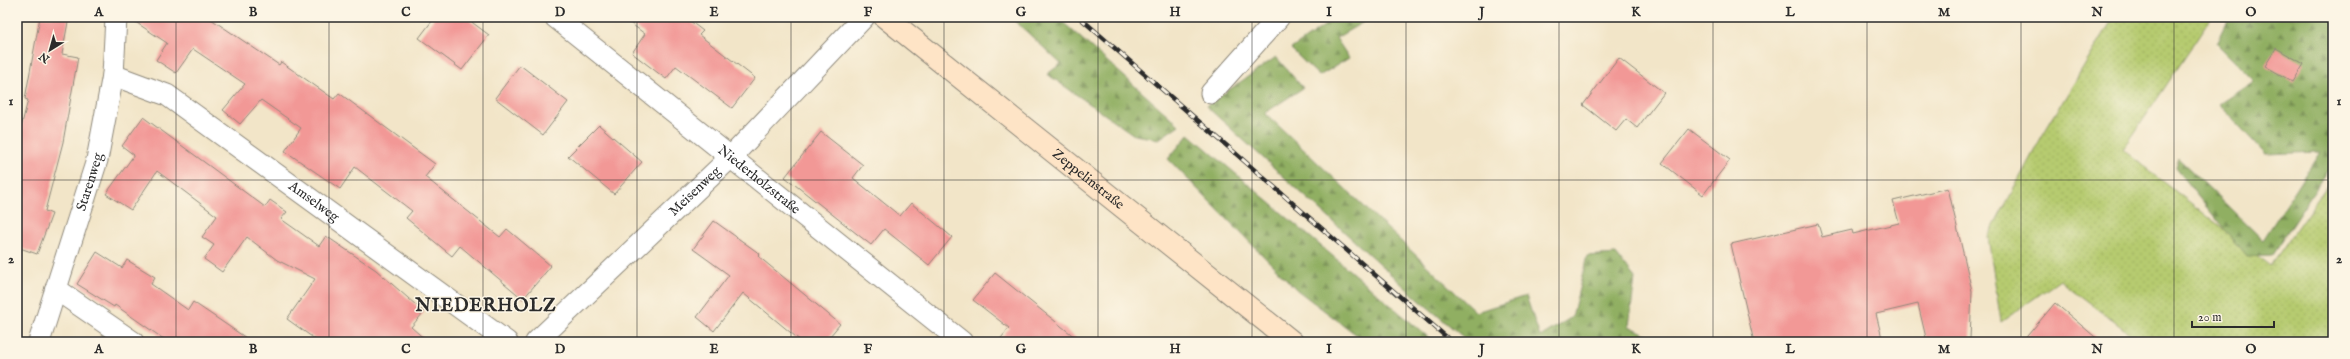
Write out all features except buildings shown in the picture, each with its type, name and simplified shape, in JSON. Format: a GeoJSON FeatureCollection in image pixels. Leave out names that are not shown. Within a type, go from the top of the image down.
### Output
{"type":"FeatureCollection","features":[{"type":"Feature","properties":{"kind":"main road","name":"Zeppelinstraße"},"geometry":{"type":"LineString","coordinates":[[885,17],[1292,342]]}},
{"type":"Feature","properties":{"kind":"street","name":"Starenweg"},"geometry":{"type":"LineString","coordinates":[[39,342],[97,160],[113,76],[116,17]]}},
{"type":"Feature","properties":{"kind":"street","name":"Niederholzstraße"},"geometry":{"type":"LineString","coordinates":[[555,17],[732,156],[962,342]]}},
{"type":"Feature","properties":{"kind":"street","name":"Meisenweg"},"geometry":{"type":"LineString","coordinates":[[536,342],[732,156],[864,17]]}},
{"type":"Feature","properties":{"kind":"street"},"geometry":{"type":"LineString","coordinates":[[1210,93],[1279,17]]}},
{"type":"Feature","properties":{"kind":"street","name":"Amselweg"},"geometry":{"type":"LineString","coordinates":[[113,76],[167,95],[507,342]]}},
{"type":"Feature","properties":{"kind":"street"},"geometry":{"type":"LineString","coordinates":[[56,289],[133,342]]}},
{"type":"Feature","properties":{"kind":"green space"},"geometry":{"type":"Polygon","coordinates":[[[1011,17],[1057,17],[1179,125],[1159,139],[1134,135],[1047,74],[1061,64],[1011,17]]]}},
{"type":"Feature","properties":{"kind":"green space"},"geometry":{"type":"Polygon","coordinates":[[[1337,17],[1372,17],[1336,38],[1349,58],[1319,76],[1291,49],[1337,17]]]}},
{"type":"Feature","properties":{"kind":"green space"},"geometry":{"type":"Polygon","coordinates":[[[2114,17],[2212,17],[2123,150],[2271,266],[2333,177],[2333,342],[2135,342],[2137,339],[2060,280],[2001,322],[1988,237],[2042,136],[2114,17]]]}},
{"type":"Feature","properties":{"kind":"green space"},"geometry":{"type":"Polygon","coordinates":[[[2229,17],[2333,17],[2333,163],[2272,255],[2246,256],[2175,168],[2178,158],[2263,240],[2320,152],[2265,154],[2219,104],[2254,81],[2216,43],[2229,17]]]}},
{"type":"Feature","properties":{"kind":"green space"},"geometry":{"type":"Polygon","coordinates":[[[1276,57],[1303,88],[1265,113],[1476,312],[1526,296],[1540,337],[1572,317],[1587,256],[1616,254],[1635,278],[1629,326],[1663,342],[1469,342],[1418,299],[1206,106],[1276,57]]]}},
{"type":"Feature","properties":{"kind":"green space"},"geometry":{"type":"Polygon","coordinates":[[[1189,134],[1434,342],[1366,342],[1297,290],[1168,159],[1189,134]]]}},
{"type":"Feature","properties":{"kind":"railway"},"geometry":{"type":"LineString","coordinates":[[1079,17],[1452,342]]}},
{"type":"Feature","properties":{"kind":"district","name":"NIEDERHOLZ"},"geometry":{"type":"Point","coordinates":[486,306]}}]}
